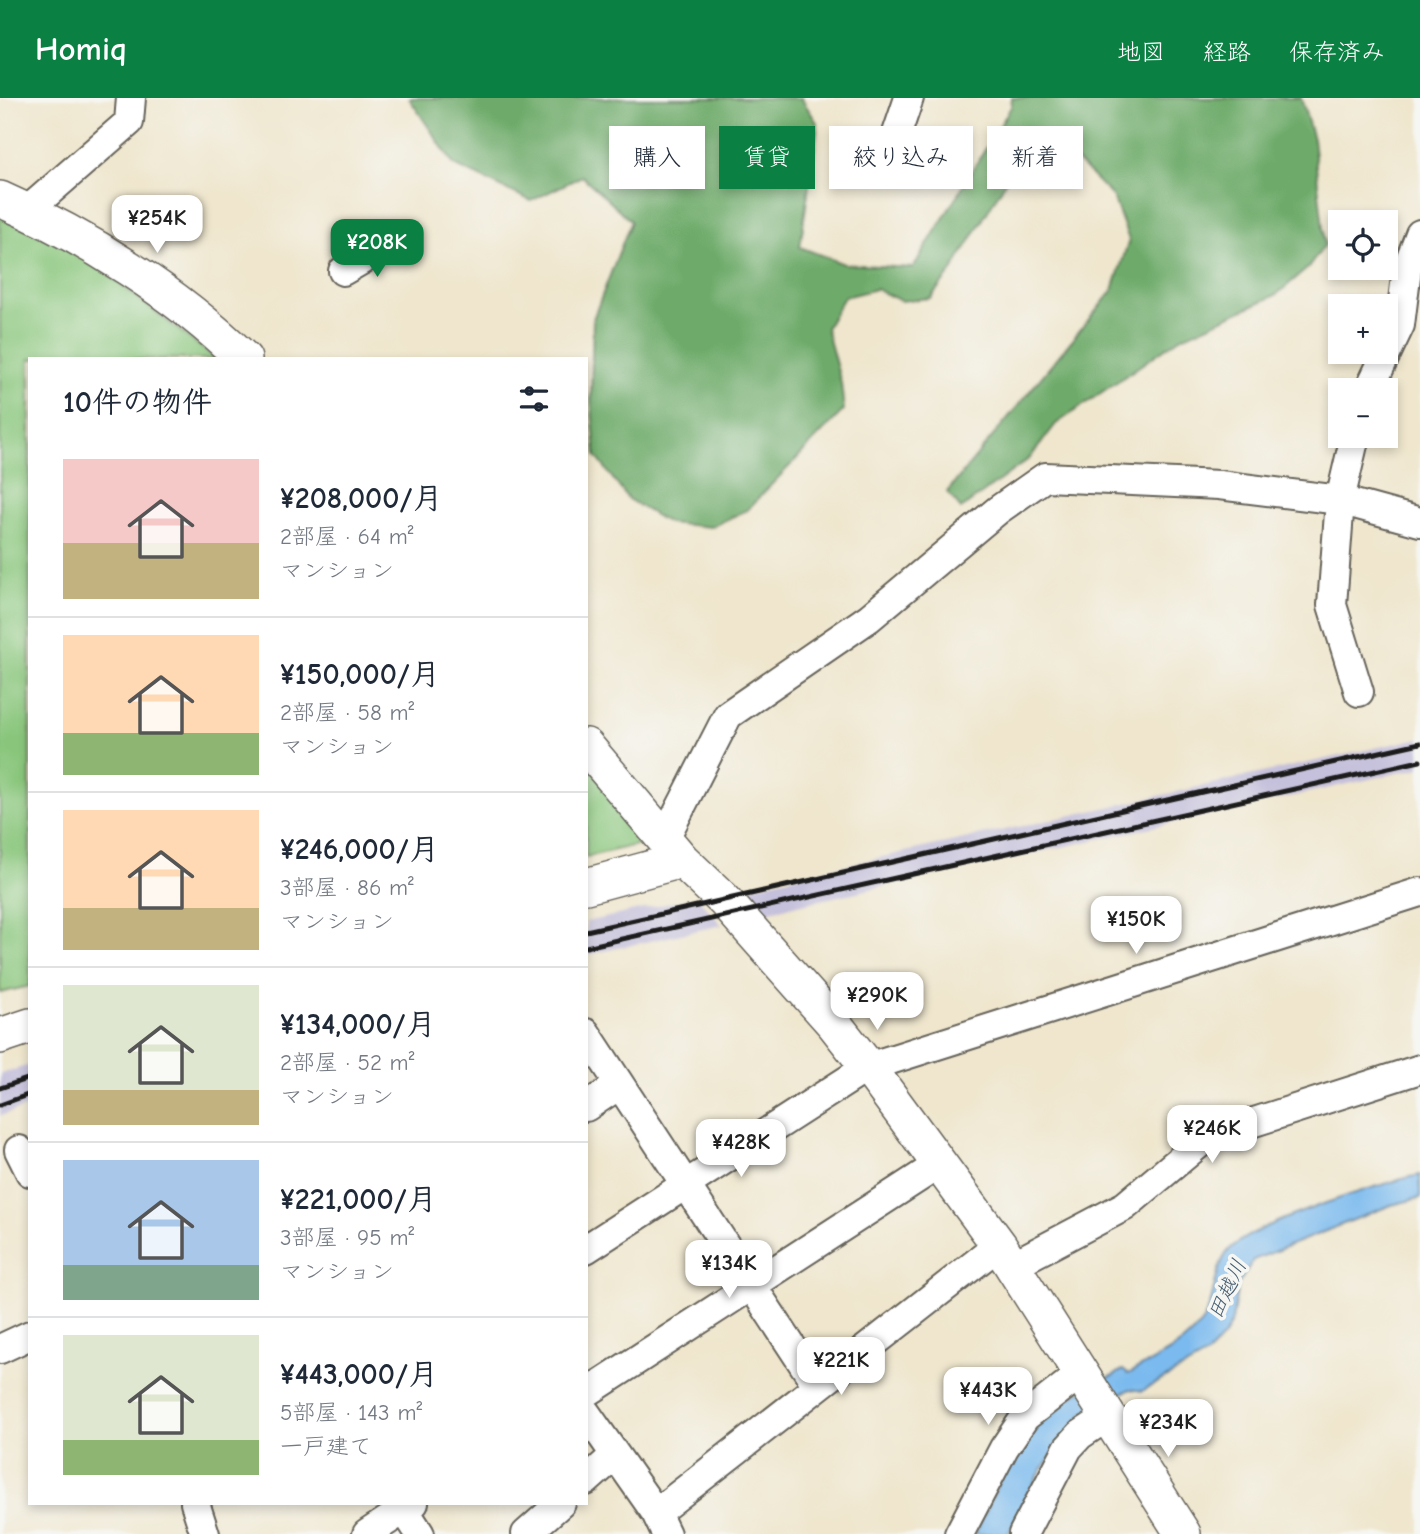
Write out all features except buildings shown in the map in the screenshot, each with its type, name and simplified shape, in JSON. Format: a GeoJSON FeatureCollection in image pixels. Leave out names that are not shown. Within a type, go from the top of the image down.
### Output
{"type":"FeatureCollection","features":[{"type":"Feature","properties":{"kind":"street"},"geometry":{"type":"LineString","coordinates":[[131,98],[129,122],[14,205],[145,281],[241,357]]}},
{"type":"Feature","properties":{"kind":"street"},"geometry":{"type":"LineString","coordinates":[[900,126],[909,98]]}},
{"type":"Feature","properties":{"kind":"street"},"geometry":{"type":"LineString","coordinates":[[1375,378],[1400,325],[1407,268],[1420,234]]}},
{"type":"Feature","properties":{"kind":"street"},"geometry":{"type":"LineString","coordinates":[[344,271],[386,246]]}},
{"type":"Feature","properties":{"kind":"street"},"geometry":{"type":"LineString","coordinates":[[1352,448],[1340,500],[1332,605],[1359,692]]}},
{"type":"Feature","properties":{"kind":"street"},"geometry":{"type":"LineString","coordinates":[[588,885],[674,849],[728,715],[869,618],[998,510],[1045,477],[1219,485],[1340,500],[1420,522]]}},
{"type":"Feature","properties":{"kind":"street"},"geometry":{"type":"LineString","coordinates":[[588,748],[674,849],[835,1025],[941,1163],[1005,1256],[1183,1534]]}},
{"type":"Feature","properties":{"kind":"street"},"geometry":{"type":"LineString","coordinates":[[588,1249],[868,1067],[1420,893]]}},
{"type":"Feature","properties":{"kind":"street"},"geometry":{"type":"LineString","coordinates":[[0,1036],[28,1027]]}},
{"type":"Feature","properties":{"kind":"street"},"geometry":{"type":"LineString","coordinates":[[588,1035],[750,1287],[817,1385]]}},
{"type":"Feature","properties":{"kind":"street"},"geometry":{"type":"LineString","coordinates":[[588,1416],[661,1524],[817,1385],[1005,1256],[1125,1206],[1207,1137],[1420,1069]]}},
{"type":"Feature","properties":{"kind":"street"},"geometry":{"type":"LineString","coordinates":[[588,1106],[619,1085]]}},
{"type":"Feature","properties":{"kind":"street"},"geometry":{"type":"LineString","coordinates":[[588,1392],[941,1163]]}},
{"type":"Feature","properties":{"kind":"street"},"geometry":{"type":"LineString","coordinates":[[0,1349],[28,1336]]}},
{"type":"Feature","properties":{"kind":"street"},"geometry":{"type":"LineString","coordinates":[[959,1534],[1004,1448],[1025,1417],[1082,1377]]}},
{"type":"Feature","properties":{"kind":"street"},"geometry":{"type":"LineString","coordinates":[[1023,1534],[1068,1448],[1106,1415]]}},
{"type":"Feature","properties":{"kind":"street"},"geometry":{"type":"LineString","coordinates":[[588,1479],[614,1456]]}},
{"type":"Feature","properties":{"kind":"street"},"geometry":{"type":"LineString","coordinates":[[196,1505],[205,1534]]}},
{"type":"Feature","properties":{"kind":"street"},"geometry":{"type":"LineString","coordinates":[[367,1534],[406,1505],[421,1534]]}},
{"type":"Feature","properties":{"kind":"street"},"geometry":{"type":"LineString","coordinates":[[526,1534],[559,1505]]}},
{"type":"Feature","properties":{"kind":"shaded area"},"geometry":{"type":"Polygon","coordinates":[[[1420,738],[1420,768],[757,914],[734,890],[1420,738]]]}},
{"type":"Feature","properties":{"kind":"shaded area"},"geometry":{"type":"Polygon","coordinates":[[[697,897],[722,925],[588,955],[588,922],[697,897]]]}},
{"type":"Feature","properties":{"kind":"shaded area"},"geometry":{"type":"Polygon","coordinates":[[[28,1066],[28,1107],[0,1116],[0,1074],[28,1066]]]}},
{"type":"Feature","properties":{"kind":"green space"},"geometry":{"type":"Polygon","coordinates":[[[409,98],[801,98],[818,124],[815,144],[815,126],[719,126],[719,189],[808,189],[800,247],[844,264],[913,268],[961,189],[973,189],[973,169],[987,146],[987,189],[1001,189],[950,274],[930,298],[901,301],[876,289],[844,297],[826,328],[841,383],[844,410],[747,510],[711,527],[668,523],[628,499],[596,456],[591,399],[593,319],[631,221],[582,176],[531,201],[454,165],[409,98]]]}},
{"type":"Feature","properties":{"kind":"green space"},"geometry":{"type":"Polygon","coordinates":[[[1012,98],[1301,98],[1313,139],[1325,245],[1308,268],[1276,295],[1180,338],[1056,424],[1030,458],[961,509],[947,492],[1113,290],[1129,240],[1113,197],[1083,167],[1083,126],[999,126],[1011,107],[1012,98]]]}},
{"type":"Feature","properties":{"kind":"green space"},"geometry":{"type":"Polygon","coordinates":[[[0,199],[27,211],[213,357],[28,357],[28,986],[0,993],[0,199]]]}},
{"type":"Feature","properties":{"kind":"green space"},"geometry":{"type":"Polygon","coordinates":[[[588,748],[665,838],[588,857],[588,748]]]}},
{"type":"Feature","properties":{"kind":"water","name":"田越川"},"geometry":{"type":"Polygon","coordinates":[[[1420,1175],[1420,1198],[1391,1205],[1253,1260],[1238,1285],[1232,1321],[1224,1336],[1207,1355],[1142,1391],[1130,1389],[1085,1412],[1066,1434],[1038,1476],[1008,1534],[975,1534],[1008,1464],[1029,1431],[1041,1418],[1071,1396],[1123,1370],[1128,1374],[1168,1352],[1195,1331],[1207,1313],[1217,1274],[1231,1248],[1245,1238],[1292,1216],[1378,1186],[1420,1175]]]}},
{"type":"Feature","properties":{"kind":"railway"},"geometry":{"type":"LineString","coordinates":[[588,931],[1420,743]]}},
{"type":"Feature","properties":{"kind":"railway"},"geometry":{"type":"LineString","coordinates":[[588,947],[1420,761]]}},
{"type":"Feature","properties":{"kind":"railway"},"geometry":{"type":"LineString","coordinates":[[0,1088],[28,1079]]}},
{"type":"Feature","properties":{"kind":"railway"},"geometry":{"type":"LineString","coordinates":[[0,1105],[28,1095]]}}]}
